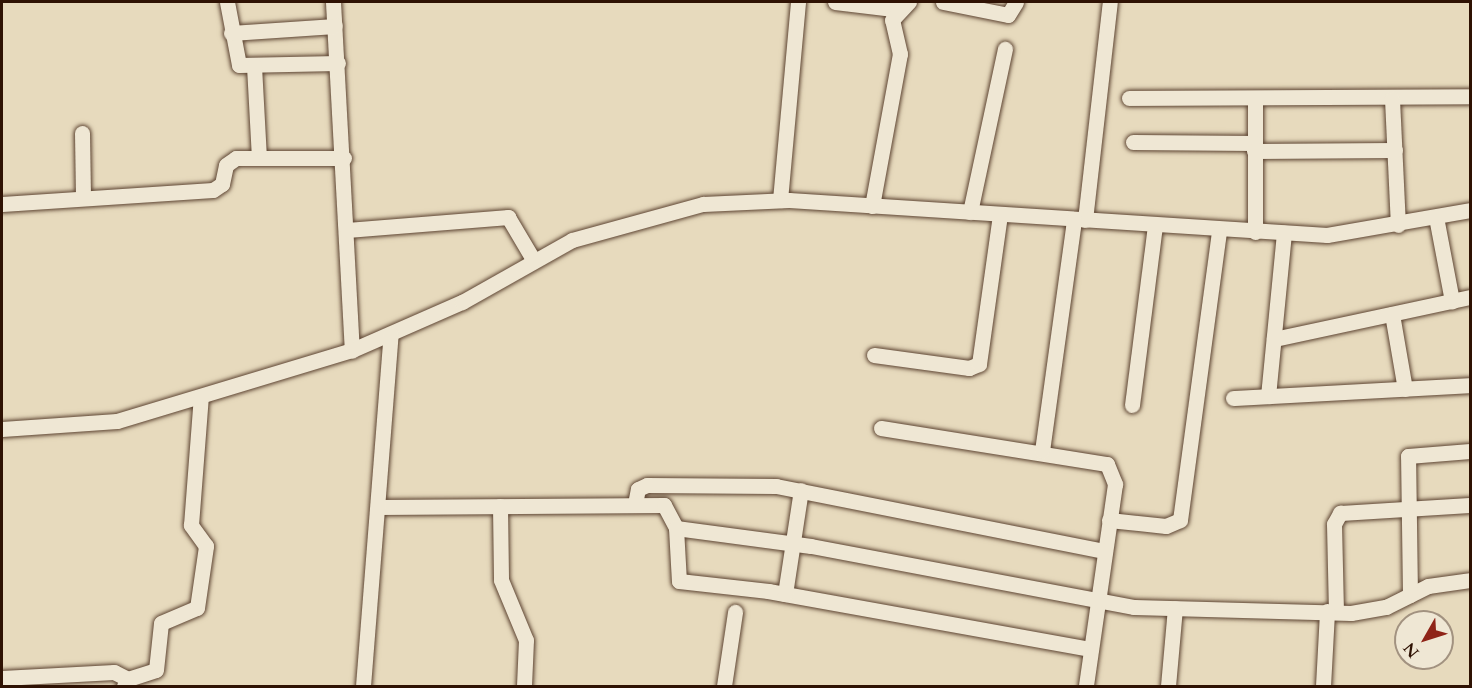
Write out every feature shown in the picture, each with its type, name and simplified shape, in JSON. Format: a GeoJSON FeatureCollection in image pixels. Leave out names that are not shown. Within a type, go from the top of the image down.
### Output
{"type":"FeatureCollection","features":[{"type":"Feature","properties":{"kind":"street"},"geometry":{"type":"LineString","coordinates":[[227,2],[236,63],[254,66],[338,63]]}},
{"type":"Feature","properties":{"kind":"street"},"geometry":{"type":"LineString","coordinates":[[333,2],[344,158],[352,350]]}},
{"type":"Feature","properties":{"kind":"street"},"geometry":{"type":"LineString","coordinates":[[780,200],[798,2]]}},
{"type":"Feature","properties":{"kind":"street"},"geometry":{"type":"LineString","coordinates":[[835,2],[904,6]]}},
{"type":"Feature","properties":{"kind":"street"},"geometry":{"type":"LineString","coordinates":[[942,2],[1008,15],[1016,2]]}},
{"type":"Feature","properties":{"kind":"street"},"geometry":{"type":"LineString","coordinates":[[1042,450],[1080,220],[1110,2]]}},
{"type":"Feature","properties":{"kind":"street"},"geometry":{"type":"LineString","coordinates":[[872,206],[900,54],[891,24],[904,6]]}},
{"type":"Feature","properties":{"kind":"street"},"geometry":{"type":"LineString","coordinates":[[231,33],[335,26]]}},
{"type":"Feature","properties":{"kind":"street"},"geometry":{"type":"LineString","coordinates":[[970,213],[1005,49]]}},
{"type":"Feature","properties":{"kind":"street"},"geometry":{"type":"LineString","coordinates":[[254,66],[259,157]]}},
{"type":"Feature","properties":{"kind":"street"},"geometry":{"type":"LineString","coordinates":[[1129,98],[1392,99],[1470,96]]}},
{"type":"Feature","properties":{"kind":"street"},"geometry":{"type":"LineString","coordinates":[[1255,99],[1255,232]]}},
{"type":"Feature","properties":{"kind":"street"},"geometry":{"type":"LineString","coordinates":[[1392,99],[1398,225]]}},
{"type":"Feature","properties":{"kind":"street"},"geometry":{"type":"LineString","coordinates":[[82,133],[83,197]]}},
{"type":"Feature","properties":{"kind":"street"},"geometry":{"type":"LineString","coordinates":[[1133,142],[1395,150]]}},
{"type":"Feature","properties":{"kind":"street"},"geometry":{"type":"LineString","coordinates":[[2,204],[213,190],[222,184],[229,161],[259,157],[344,158]]}},
{"type":"Feature","properties":{"kind":"street"},"geometry":{"type":"LineString","coordinates":[[2,429],[97,425],[352,350],[391,334],[572,240],[650,214],[703,204],[780,200],[1219,230],[1327,235],[1398,225],[1470,210]]}},
{"type":"Feature","properties":{"kind":"street"},"geometry":{"type":"LineString","coordinates":[[874,355],[969,368],[979,364],[1000,214]]}},
{"type":"Feature","properties":{"kind":"street"},"geometry":{"type":"LineString","coordinates":[[347,230],[508,217],[534,261]]}},
{"type":"Feature","properties":{"kind":"street"},"geometry":{"type":"LineString","coordinates":[[1436,217],[1452,301]]}},
{"type":"Feature","properties":{"kind":"street"},"geometry":{"type":"LineString","coordinates":[[1132,405],[1155,225]]}},
{"type":"Feature","properties":{"kind":"street"},"geometry":{"type":"LineString","coordinates":[[1109,520],[1166,526],[1180,520],[1219,230]]}},
{"type":"Feature","properties":{"kind":"street"},"geometry":{"type":"LineString","coordinates":[[1268,396],[1284,233]]}},
{"type":"Feature","properties":{"kind":"street"},"geometry":{"type":"LineString","coordinates":[[1274,339],[1470,297]]}},
{"type":"Feature","properties":{"kind":"street"},"geometry":{"type":"LineString","coordinates":[[1392,314],[1405,389]]}},
{"type":"Feature","properties":{"kind":"street"},"geometry":{"type":"LineString","coordinates":[[363,687],[391,334]]}},
{"type":"Feature","properties":{"kind":"street"},"geometry":{"type":"LineString","coordinates":[[1233,398],[1470,385]]}},
{"type":"Feature","properties":{"kind":"street"},"geometry":{"type":"LineString","coordinates":[[2,678],[114,672],[126,683],[156,670],[161,623],[197,608],[206,546],[190,525],[201,396]]}},
{"type":"Feature","properties":{"kind":"street"},"geometry":{"type":"LineString","coordinates":[[881,428],[1042,450],[1107,464],[1115,484],[1086,687]]}},
{"type":"Feature","properties":{"kind":"street"},"geometry":{"type":"LineString","coordinates":[[1410,595],[1406,511],[1408,456],[1470,451]]}},
{"type":"Feature","properties":{"kind":"street"},"geometry":{"type":"LineString","coordinates":[[635,504],[638,489],[647,485],[736,483],[801,490],[1105,551]]}},
{"type":"Feature","properties":{"kind":"street"},"geometry":{"type":"LineString","coordinates":[[785,594],[791,543],[801,490]]}},
{"type":"Feature","properties":{"kind":"street"},"geometry":{"type":"LineString","coordinates":[[378,507],[664,505],[676,528],[679,581],[785,594],[1091,649]]}},
{"type":"Feature","properties":{"kind":"street"},"geometry":{"type":"LineString","coordinates":[[1323,687],[1331,612],[1335,517],[1347,512],[1406,511],[1470,505]]}},
{"type":"Feature","properties":{"kind":"street"},"geometry":{"type":"LineString","coordinates":[[500,506],[501,580],[526,640],[524,687]]}},
{"type":"Feature","properties":{"kind":"street"},"geometry":{"type":"LineString","coordinates":[[676,528],[791,543],[1097,603],[1175,608],[1373,611],[1435,584],[1470,580]]}},
{"type":"Feature","properties":{"kind":"street"},"geometry":{"type":"LineString","coordinates":[[1168,687],[1175,608]]}},
{"type":"Feature","properties":{"kind":"street"},"geometry":{"type":"LineString","coordinates":[[724,687],[735,612]]}}]}
